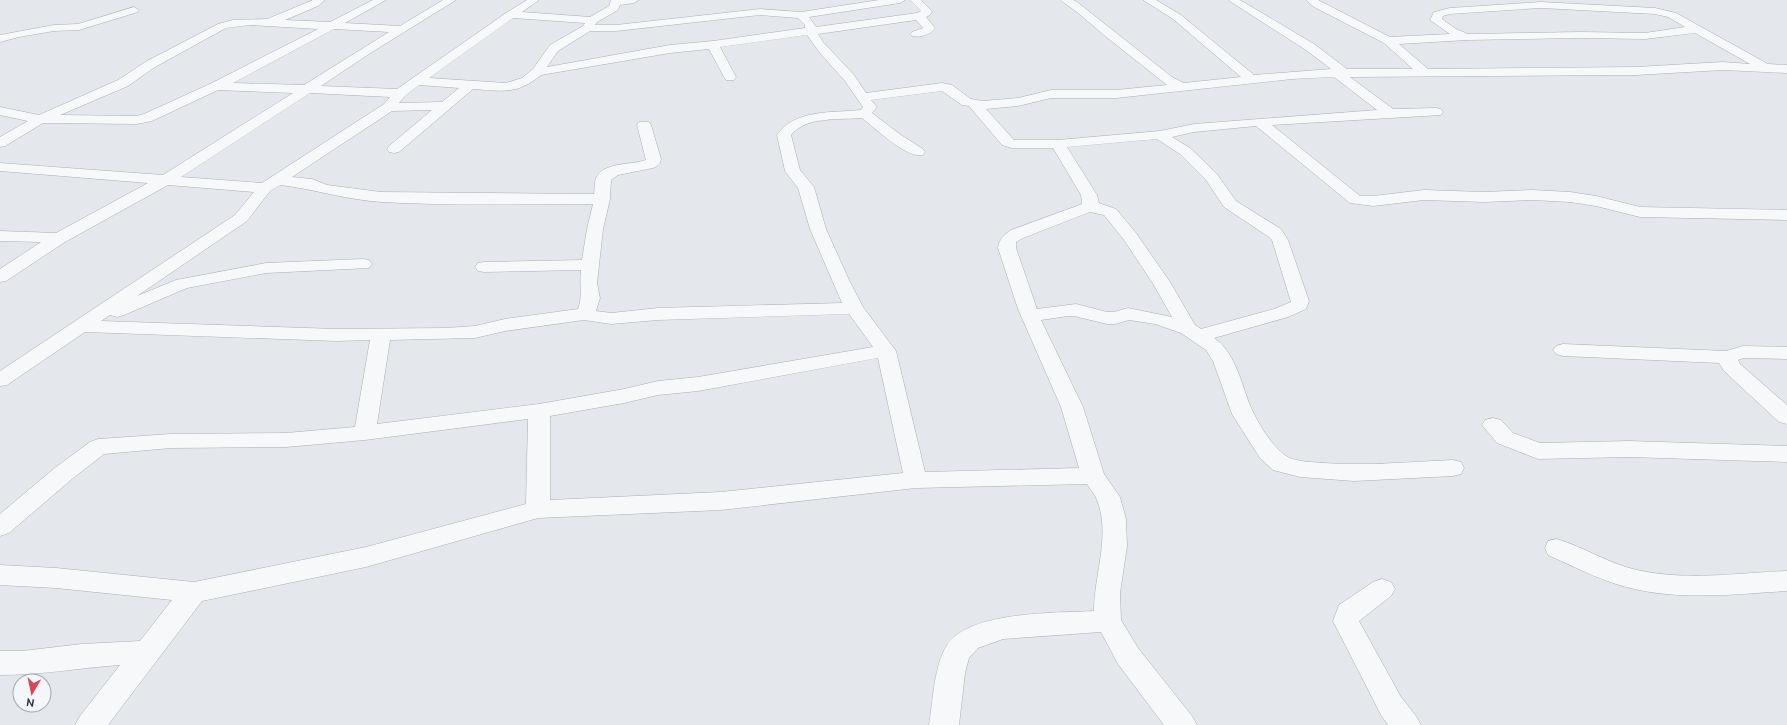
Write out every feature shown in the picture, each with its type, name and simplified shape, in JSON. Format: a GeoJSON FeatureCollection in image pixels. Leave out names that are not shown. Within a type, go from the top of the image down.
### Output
{"type":"FeatureCollection","features":[{"type":"Feature","properties":{"kind":"street"},"geometry":{"type":"LineString","coordinates":[[268,24],[320,0]]}},
{"type":"Feature","properties":{"kind":"street"},"geometry":{"type":"LineString","coordinates":[[0,111],[40,119],[137,120],[150,118],[203,90],[217,86],[381,0]]}},
{"type":"Feature","properties":{"kind":"street"},"geometry":{"type":"LineString","coordinates":[[0,277],[59,238],[164,181],[400,29],[450,0]]}},
{"type":"Feature","properties":{"kind":"street"},"geometry":{"type":"LineString","coordinates":[[0,380],[241,218],[271,184],[389,107],[400,93],[487,30],[534,0]]}},
{"type":"Feature","properties":{"kind":"street"},"geometry":{"type":"LineString","coordinates":[[418,80],[506,87],[526,81],[538,72],[554,48],[614,8],[615,1],[634,0]]}},
{"type":"Feature","properties":{"kind":"street"},"geometry":{"type":"LineString","coordinates":[[755,0],[760,12]]}},
{"type":"Feature","properties":{"kind":"street"},"geometry":{"type":"LineString","coordinates":[[510,15],[616,28],[760,12],[801,15],[900,0]]}},
{"type":"Feature","properties":{"kind":"street"},"geometry":{"type":"LineString","coordinates":[[538,72],[663,50],[713,45],[839,28],[926,14],[927,11],[915,0]]}},
{"type":"Feature","properties":{"kind":"street"},"geometry":{"type":"LineString","coordinates":[[1065,0],[1091,17],[1118,41],[1124,44],[1168,80],[1183,87]]}},
{"type":"Feature","properties":{"kind":"street"},"geometry":{"type":"LineString","coordinates":[[1148,0],[1177,17],[1252,80]]}},
{"type":"Feature","properties":{"kind":"street"},"geometry":{"type":"LineString","coordinates":[[1233,0],[1310,47],[1391,114]]}},
{"type":"Feature","properties":{"kind":"street"},"geometry":{"type":"LineString","coordinates":[[1311,0],[1388,41],[1426,72]]}},
{"type":"Feature","properties":{"kind":"street"},"geometry":{"type":"LineString","coordinates":[[1467,37],[1452,31],[1436,20],[1438,14],[1450,11],[1541,3],[1655,11],[1672,15],[1787,80]]}},
{"type":"Feature","properties":{"kind":"street"},"geometry":{"type":"LineString","coordinates":[[0,40],[18,34],[54,28],[79,27],[134,10]]}},
{"type":"Feature","properties":{"kind":"street"},"geometry":{"type":"LineString","coordinates":[[801,15],[810,24],[810,31],[815,40],[847,74],[870,107],[865,114]]}},
{"type":"Feature","properties":{"kind":"street"},"geometry":{"type":"LineString","coordinates":[[916,34],[926,31],[929,28],[919,16]]}},
{"type":"Feature","properties":{"kind":"street"},"geometry":{"type":"LineString","coordinates":[[0,143],[40,119],[123,83],[160,58],[228,24],[244,22],[400,29]]}},
{"type":"Feature","properties":{"kind":"street"},"geometry":{"type":"LineString","coordinates":[[1388,41],[1467,37],[1580,35],[1645,36],[1696,29]]}},
{"type":"Feature","properties":{"kind":"street"},"geometry":{"type":"LineString","coordinates":[[713,45],[730,77]]}},
{"type":"Feature","properties":{"kind":"street"},"geometry":{"type":"LineString","coordinates":[[975,105],[1018,102],[1051,94],[1109,95],[1292,75],[1341,73],[1643,70],[1723,66],[1787,69]]}},
{"type":"Feature","properties":{"kind":"street"},"geometry":{"type":"LineString","coordinates":[[394,149],[470,85]]}},
{"type":"Feature","properties":{"kind":"street"},"geometry":{"type":"LineString","coordinates":[[217,86],[270,89],[308,88],[400,93]]}},
{"type":"Feature","properties":{"kind":"street"},"geometry":{"type":"LineString","coordinates":[[862,97],[942,87],[947,88],[975,105],[1007,142],[1012,144],[1058,144],[1160,135],[1194,128],[1259,122],[1409,112],[1436,112]]}},
{"type":"Feature","properties":{"kind":"street"},"geometry":{"type":"LineString","coordinates":[[389,107],[444,106]]}},
{"type":"Feature","properties":{"kind":"street"},"geometry":{"type":"LineString","coordinates":[[916,480],[886,351],[854,308],[840,280],[818,229],[806,188],[793,171],[784,135],[793,125],[807,120],[865,114],[896,138],[918,152]]}},
{"type":"Feature","properties":{"kind":"street"},"geometry":{"type":"LineString","coordinates":[[1259,122],[1356,200],[1373,201],[1424,195],[1484,197],[1532,195],[1596,200],[1640,212],[1787,215]]}},
{"type":"Feature","properties":{"kind":"street"},"geometry":{"type":"LineString","coordinates":[[586,314],[591,298],[588,283],[595,229],[602,199],[603,179],[614,171],[653,163],[654,159],[644,125]]}},
{"type":"Feature","properties":{"kind":"street"},"geometry":{"type":"LineString","coordinates":[[1160,135],[1185,150],[1212,176],[1230,204],[1275,233],[1280,240],[1300,301],[1299,305],[1281,313],[1223,328],[1193,332]]}},
{"type":"Feature","properties":{"kind":"street"},"geometry":{"type":"LineString","coordinates":[[1058,144],[1088,195],[1091,203],[1088,207]]}},
{"type":"Feature","properties":{"kind":"street"},"geometry":{"type":"LineString","coordinates":[[0,167],[164,181],[312,184],[324,189],[381,197],[602,199]]}},
{"type":"Feature","properties":{"kind":"street"},"geometry":{"type":"LineString","coordinates":[[1182,725],[1150,686],[1133,662],[1108,621],[1107,593],[1115,546],[1114,519],[1108,497],[1093,476],[1072,407],[1031,316],[1007,248],[1008,240],[1017,234],[1088,207],[1098,208],[1110,212],[1130,237],[1193,332]]}},
{"type":"Feature","properties":{"kind":"street"},"geometry":{"type":"LineString","coordinates":[[0,236],[59,238]]}},
{"type":"Feature","properties":{"kind":"street"},"geometry":{"type":"LineString","coordinates":[[80,326],[182,284],[266,268],[363,264]]}},
{"type":"Feature","properties":{"kind":"street"},"geometry":{"type":"LineString","coordinates":[[484,267],[591,265]]}},
{"type":"Feature","properties":{"kind":"street"},"geometry":{"type":"LineString","coordinates":[[80,326],[276,333],[381,334],[475,332],[586,314],[592,317],[603,318],[655,314],[854,308]]}},
{"type":"Feature","properties":{"kind":"street"},"geometry":{"type":"LineString","coordinates":[[1031,316],[1068,310],[1076,310],[1094,316],[1107,318],[1115,318],[1128,314],[1158,319],[1193,332],[1213,346],[1220,356],[1243,414],[1268,453],[1281,464],[1300,469],[1354,472],[1453,468]]}},
{"type":"Feature","properties":{"kind":"street"},"geometry":{"type":"LineString","coordinates":[[365,433],[381,334]]}},
{"type":"Feature","properties":{"kind":"street"},"geometry":{"type":"LineString","coordinates":[[1563,350],[1727,357],[1743,352],[1787,353]]}},
{"type":"Feature","properties":{"kind":"street"},"geometry":{"type":"LineString","coordinates":[[0,527],[64,473],[98,447],[171,441],[286,440],[365,433],[539,411],[624,396],[658,388],[698,384],[886,351]]}},
{"type":"Feature","properties":{"kind":"street"},"geometry":{"type":"LineString","coordinates":[[1727,357],[1731,367],[1787,417]]}},
{"type":"Feature","properties":{"kind":"street"},"geometry":{"type":"LineString","coordinates":[[538,509],[539,411]]}},
{"type":"Feature","properties":{"kind":"street"},"geometry":{"type":"LineString","coordinates":[[1493,425],[1506,438],[1538,451],[1629,449],[1787,454]]}},
{"type":"Feature","properties":{"kind":"street"},"geometry":{"type":"LineString","coordinates":[[0,575],[56,578],[194,592],[366,557],[538,509],[722,501],[916,480],[1093,476]]}},
{"type":"Feature","properties":{"kind":"street"},"geometry":{"type":"LineString","coordinates":[[1557,548],[1606,569],[1636,579],[1661,583],[1698,584],[1787,581]]}},
{"type":"Feature","properties":{"kind":"street"},"geometry":{"type":"LineString","coordinates":[[1382,589],[1348,613],[1346,621],[1391,706],[1406,725]]}},
{"type":"Feature","properties":{"kind":"street"},"geometry":{"type":"LineString","coordinates":[[90,725],[194,592]]}},
{"type":"Feature","properties":{"kind":"street"},"geometry":{"type":"LineString","coordinates":[[944,725],[951,673],[957,653],[968,640],[1002,628],[1108,621]]}},
{"type":"Feature","properties":{"kind":"street"},"geometry":{"type":"LineString","coordinates":[[0,663],[22,663],[82,656],[147,652]]}}]}
